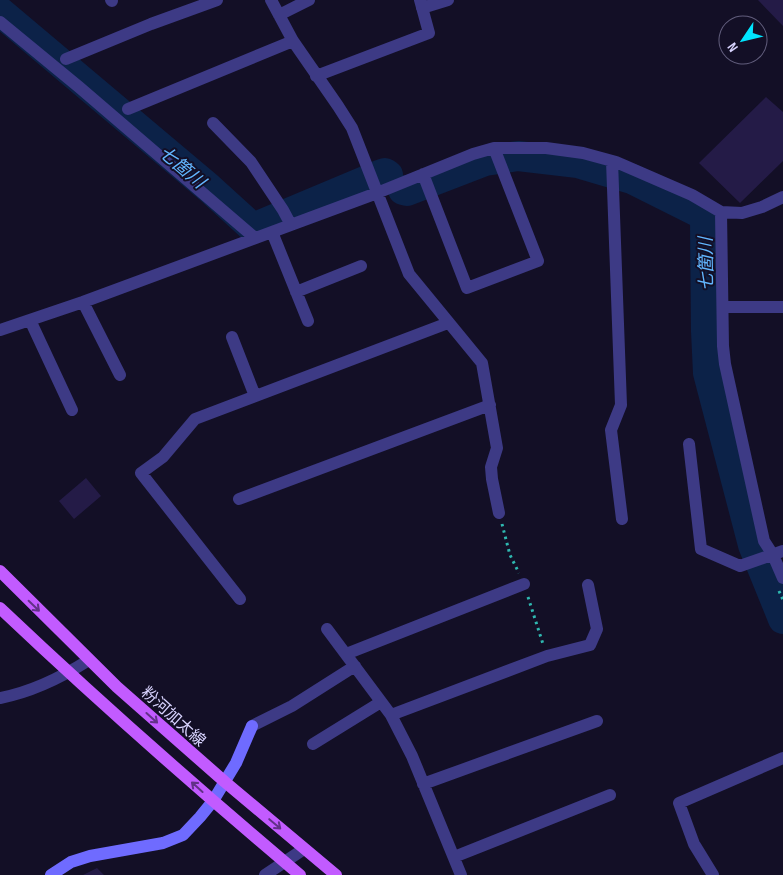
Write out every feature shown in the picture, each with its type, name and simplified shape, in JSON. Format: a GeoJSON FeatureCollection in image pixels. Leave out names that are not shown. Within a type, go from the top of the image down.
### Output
{"type":"FeatureCollection","features":[{"type":"Feature","properties":{"kind":"main road","name":"粉河加太線"},"geometry":{"type":"LineString","coordinates":[[0,571],[117,687],[225,782],[336,875]]}},
{"type":"Feature","properties":{"kind":"main road"},"geometry":{"type":"LineString","coordinates":[[0,608],[69,673],[213,801],[300,875]]}},
{"type":"Feature","properties":{"kind":"street"},"geometry":{"type":"LineString","coordinates":[[66,59],[151,24],[217,0]]}},
{"type":"Feature","properties":{"kind":"street"},"geometry":{"type":"LineString","coordinates":[[271,0],[293,41],[352,128],[410,274],[482,363],[498,448],[491,467],[499,513]]}},
{"type":"Feature","properties":{"kind":"street"},"geometry":{"type":"LineString","coordinates":[[279,15],[309,0]]}},
{"type":"Feature","properties":{"kind":"street"},"geometry":{"type":"LineString","coordinates":[[316,76],[429,33],[421,4],[448,0]]}},
{"type":"Feature","properties":{"kind":"street"},"geometry":{"type":"LineString","coordinates":[[0,22],[255,238]]}},
{"type":"Feature","properties":{"kind":"street"},"geometry":{"type":"LineString","coordinates":[[128,109],[293,41]]}},
{"type":"Feature","properties":{"kind":"street"},"geometry":{"type":"LineString","coordinates":[[213,123],[251,162],[287,218]]}},
{"type":"Feature","properties":{"kind":"street"},"geometry":{"type":"LineString","coordinates":[[0,330],[84,302],[272,232],[287,218],[373,183],[424,177],[473,154],[546,148],[584,153],[612,170],[692,195],[721,212],[742,213],[762,207],[783,197]]}},
{"type":"Feature","properties":{"kind":"street"},"geometry":{"type":"LineString","coordinates":[[424,177],[467,288],[538,261],[495,151]]}},
{"type":"Feature","properties":{"kind":"street"},"geometry":{"type":"LineString","coordinates":[[612,170],[621,405],[610,430],[622,519]]}},
{"type":"Feature","properties":{"kind":"street"},"geometry":{"type":"LineString","coordinates":[[721,212],[723,346],[725,364],[768,556],[783,578]]}},
{"type":"Feature","properties":{"kind":"street"},"geometry":{"type":"LineString","coordinates":[[272,232],[308,321]]}},
{"type":"Feature","properties":{"kind":"street"},"geometry":{"type":"LineString","coordinates":[[296,292],[361,266]]}},
{"type":"Feature","properties":{"kind":"street"},"geometry":{"type":"LineString","coordinates":[[84,302],[120,375]]}},
{"type":"Feature","properties":{"kind":"street"},"geometry":{"type":"LineString","coordinates":[[722,307],[783,307]]}},
{"type":"Feature","properties":{"kind":"street"},"geometry":{"type":"LineString","coordinates":[[30,320],[72,410]]}},
{"type":"Feature","properties":{"kind":"street"},"geometry":{"type":"LineString","coordinates":[[240,599],[141,473],[163,456],[196,419],[448,323]]}},
{"type":"Feature","properties":{"kind":"street"},"geometry":{"type":"LineString","coordinates":[[232,337],[255,396]]}},
{"type":"Feature","properties":{"kind":"street"},"geometry":{"type":"LineString","coordinates":[[239,499],[490,405]]}},
{"type":"Feature","properties":{"kind":"street"},"geometry":{"type":"LineString","coordinates":[[689,444],[701,549],[740,566],[768,556]]}},
{"type":"Feature","properties":{"kind":"street"},"geometry":{"type":"LineString","coordinates":[[346,654],[524,584]]}},
{"type":"Feature","properties":{"kind":"street"},"geometry":{"type":"LineString","coordinates":[[391,715],[547,656],[590,645],[597,629],[588,585]]}},
{"type":"Feature","properties":{"kind":"street"},"geometry":{"type":"LineString","coordinates":[[327,629],[391,715],[412,756],[461,875]]}},
{"type":"Feature","properties":{"kind":"street"},"geometry":{"type":"LineString","coordinates":[[0,698],[19,694],[69,673],[89,660]]}},
{"type":"Feature","properties":{"kind":"street"},"geometry":{"type":"LineString","coordinates":[[51,875],[71,862],[90,856],[163,843],[183,835],[213,801],[236,763],[252,726],[292,706],[354,666]]}},
{"type":"Feature","properties":{"kind":"street"},"geometry":{"type":"LineString","coordinates":[[313,744],[381,702]]}},
{"type":"Feature","properties":{"kind":"street"},"geometry":{"type":"LineString","coordinates":[[423,784],[597,721]]}},
{"type":"Feature","properties":{"kind":"street"},"geometry":{"type":"LineString","coordinates":[[713,875],[694,844],[679,803],[783,758]]}},
{"type":"Feature","properties":{"kind":"street"},"geometry":{"type":"LineString","coordinates":[[454,857],[610,795]]}},
{"type":"Feature","properties":{"kind":"street"},"geometry":{"type":"LineString","coordinates":[[265,875],[304,849]]}},
{"type":"Feature","properties":{"kind":"building"},"geometry":{"type":"Polygon","coordinates":[[[758,0],[783,0],[783,26],[758,0]]]}},
{"type":"Feature","properties":{"kind":"building"},"geometry":{"type":"Polygon","coordinates":[[[766,97],[783,112],[783,161],[740,203],[699,163],[766,97]]]}},
{"type":"Feature","properties":{"kind":"building"},"geometry":{"type":"Polygon","coordinates":[[[86,478],[101,496],[74,519],[59,501],[86,478]]]}},
{"type":"Feature","properties":{"kind":"building"},"geometry":{"type":"Polygon","coordinates":[[[97,868],[104,875],[83,875],[97,868]]]}},
{"type":"Feature","properties":{"kind":"waterway","name":"七箇川"},"geometry":{"type":"LineString","coordinates":[[0,12],[209,188],[253,228],[379,175],[385,173],[388,175]]}},
{"type":"Feature","properties":{"kind":"waterway","name":"七箇川"},"geometry":{"type":"LineString","coordinates":[[403,190],[407,191],[485,161],[518,156],[578,163],[632,179],[702,214],[705,220],[708,373],[753,545],[783,619]]}}]}
